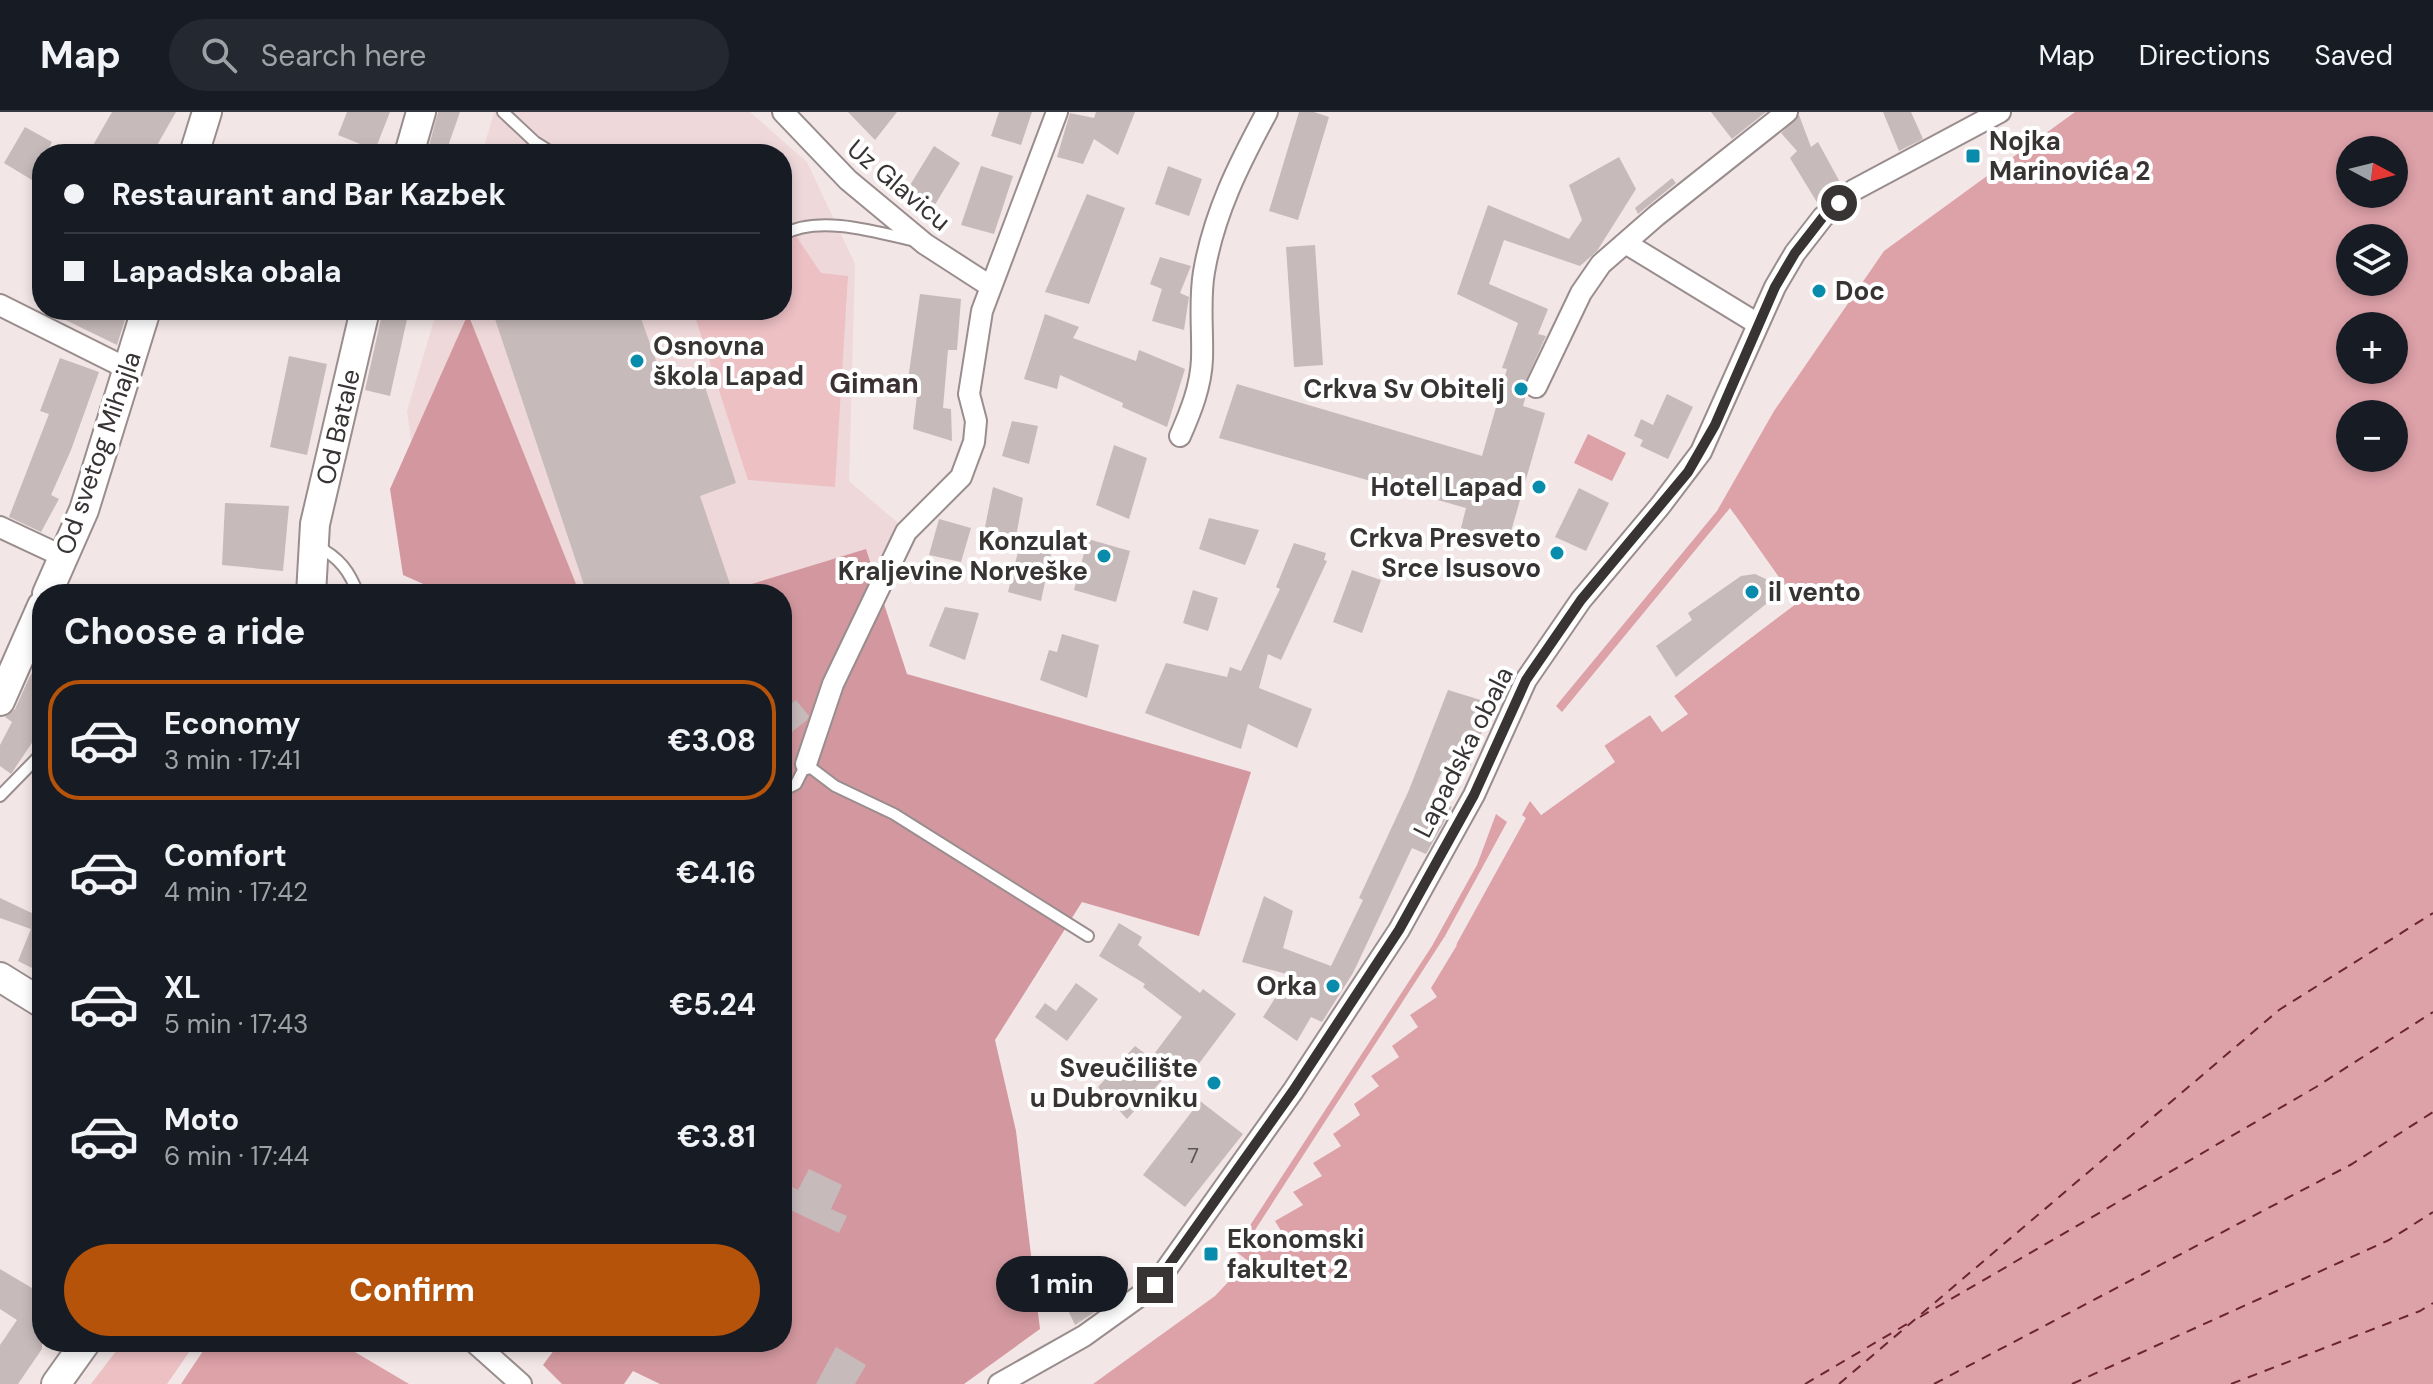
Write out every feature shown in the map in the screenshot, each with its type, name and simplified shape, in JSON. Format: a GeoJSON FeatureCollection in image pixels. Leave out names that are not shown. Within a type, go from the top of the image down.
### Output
{"type":"FeatureCollection","features":[{"type":"Feature","properties":{"kind":"main road"},"geometry":{"type":"LineString","coordinates":[[197,144],[207,112]]}},
{"type":"Feature","properties":{"kind":"main road"},"geometry":{"type":"LineString","coordinates":[[412,144],[421,112]]}},
{"type":"Feature","properties":{"kind":"main road","name":"Od svetog Mihajla"},"geometry":{"type":"LineString","coordinates":[[52,584],[84,510],[143,320]]}},
{"type":"Feature","properties":{"kind":"main road","name":"Od Batale"},"geometry":{"type":"LineString","coordinates":[[311,584],[312,544],[363,320]]}},
{"type":"Feature","properties":{"kind":"main road"},"geometry":{"type":"LineString","coordinates":[[0,701],[32,629]]}},
{"type":"Feature","properties":{"kind":"main road"},"geometry":{"type":"LineString","coordinates":[[0,977],[32,997]]}},
{"type":"Feature","properties":{"kind":"main road"},"geometry":{"type":"LineString","coordinates":[[56,1384],[79,1352]]}},
{"type":"Feature","properties":{"kind":"street","name":"Uz Glavicu"},"geometry":{"type":"LineString","coordinates":[[783,112],[848,180],[925,244],[990,286]]}},
{"type":"Feature","properties":{"kind":"street"},"geometry":{"type":"LineString","coordinates":[[806,764],[833,684],[906,532],[961,477],[974,442],[976,421],[969,394],[982,311],[1057,112]]}},
{"type":"Feature","properties":{"kind":"street"},"geometry":{"type":"LineString","coordinates":[[1180,436],[1193,406],[1202,363],[1203,276],[1211,238],[1222,202],[1267,112]]}},
{"type":"Feature","properties":{"kind":"street"},"geometry":{"type":"LineString","coordinates":[[1536,387],[1581,293],[1601,264],[1787,112]]}},
{"type":"Feature","properties":{"kind":"street","name":"Lapadska obala"},"geometry":{"type":"LineString","coordinates":[[999,1384],[1084,1336],[1155,1285],[1293,1091],[1399,930],[1474,795],[1526,680],[1581,600],[1670,495],[1701,452],[1758,324],[1795,253],[1823,217],[1854,190],[2000,112]]}},
{"type":"Feature","properties":{"kind":"street"},"geometry":{"type":"LineString","coordinates":[[1627,244],[1758,324]]}},
{"type":"Feature","properties":{"kind":"street"},"geometry":{"type":"LineString","coordinates":[[0,305],[128,369]]}},
{"type":"Feature","properties":{"kind":"street"},"geometry":{"type":"LineString","coordinates":[[0,527],[64,557]]}},
{"type":"Feature","properties":{"kind":"street"},"geometry":{"type":"LineString","coordinates":[[485,1352],[521,1384]]}},
{"type":"Feature","properties":{"kind":"lane"},"geometry":{"type":"LineString","coordinates":[[503,112],[538,144]]}},
{"type":"Feature","properties":{"kind":"lane"},"geometry":{"type":"LineString","coordinates":[[792,229],[854,226],[925,244]]}},
{"type":"Feature","properties":{"kind":"lane"},"geometry":{"type":"LineString","coordinates":[[312,544],[333,554],[354,584]]}},
{"type":"Feature","properties":{"kind":"lane"},"geometry":{"type":"LineString","coordinates":[[0,796],[32,763]]}},
{"type":"Feature","properties":{"kind":"lane"},"geometry":{"type":"LineString","coordinates":[[792,786],[806,764],[835,786],[894,814],[1088,936]]}},
{"type":"Feature","properties":{"kind":"shaded area","name":"Osnovna škola Lapad"},"geometry":{"type":"Polygon","coordinates":[[[494,112],[750,112],[786,144],[485,144],[494,112]]]}},
{"type":"Feature","properties":{"kind":"shaded area"},"geometry":{"type":"Polygon","coordinates":[[[2075,112],[2433,112],[2433,1384],[1093,1384],[1215,1296],[1248,1261],[1234,1250],[1432,946],[1477,865],[1496,814],[1507,822],[1445,936],[1456,945],[1526,818],[1522,815],[1530,801],[1541,815],[1614,762],[1604,746],[1650,715],[1662,732],[1687,714],[1674,696],[1797,603],[1730,508],[1562,712],[1556,706],[1717,511],[1774,411],[1884,251],[2075,112]]]}},
{"type":"Feature","properties":{"kind":"shaded area","name":"Osnovna škola Lapad"},"geometry":{"type":"Polygon","coordinates":[[[792,149],[807,162],[855,264],[849,481],[898,523],[825,673],[792,612],[792,584],[481,584],[422,515],[407,411],[434,320],[792,320],[792,149]]]}},
{"type":"Feature","properties":{"kind":"shaded area"},"geometry":{"type":"Polygon","coordinates":[[[796,236],[821,273],[848,276],[835,487],[748,480],[696,320],[792,320],[792,239],[796,236]]]}},
{"type":"Feature","properties":{"kind":"shaded area"},"geometry":{"type":"Polygon","coordinates":[[[465,320],[470,320],[576,584],[423,584],[403,575],[390,489],[465,320]]]}},
{"type":"Feature","properties":{"kind":"shaded area"},"geometry":{"type":"Polygon","coordinates":[[[1588,434],[1626,453],[1612,481],[1574,463],[1588,434]]]}},
{"type":"Feature","properties":{"kind":"shaded area"},"geometry":{"type":"Polygon","coordinates":[[[866,549],[907,674],[1251,772],[1199,936],[1082,902],[995,1040],[1016,1131],[1040,1329],[964,1384],[660,1384],[633,1371],[624,1384],[562,1384],[543,1365],[553,1352],[792,1352],[792,584],[752,584],[866,549]]]}},
{"type":"Feature","properties":{"kind":"shaded area"},"geometry":{"type":"Polygon","coordinates":[[[115,1352],[189,1352],[167,1384],[91,1384],[115,1352]]]}},
{"type":"Feature","properties":{"kind":"shaded area"},"geometry":{"type":"Polygon","coordinates":[[[202,1352],[355,1352],[409,1384],[181,1384],[202,1352]]]}},
{"type":"Feature","properties":{"kind":"pier"},"geometry":{"type":"Polygon","coordinates":[[[1735,515],[1797,603],[1674,696],[1688,714],[1662,732],[1650,715],[1604,745],[1615,762],[1541,815],[1530,797],[1542,810],[1609,761],[1600,743],[1648,711],[1653,712],[1663,727],[1682,713],[1670,698],[1671,693],[1792,602],[1732,519],[1735,515]]]}},
{"type":"Feature","properties":{"kind":"pier"},"geometry":{"type":"Polygon","coordinates":[[[1445,936],[1457,945],[1431,988],[1437,997],[1410,1015],[1418,1027],[1392,1046],[1399,1057],[1371,1076],[1379,1086],[1354,1104],[1360,1115],[1333,1134],[1341,1146],[1313,1163],[1322,1176],[1293,1192],[1303,1205],[1275,1221],[1283,1234],[1256,1253],[1246,1244],[1445,936]]]}},
{"type":"Feature","properties":{"kind":"building"},"geometry":{"type":"Polygon","coordinates":[[[112,112],[176,112],[158,144],[94,144],[112,112]]]}},
{"type":"Feature","properties":{"kind":"building"},"geometry":{"type":"Polygon","coordinates":[[[347,112],[390,112],[377,144],[360,144],[338,135],[347,112]]]}},
{"type":"Feature","properties":{"kind":"building"},"geometry":{"type":"Polygon","coordinates":[[[438,112],[460,112],[449,144],[430,144],[438,112]]]}},
{"type":"Feature","properties":{"kind":"building"},"geometry":{"type":"Polygon","coordinates":[[[848,112],[897,112],[875,140],[848,112]]]}},
{"type":"Feature","properties":{"kind":"building"},"geometry":{"type":"Polygon","coordinates":[[[999,112],[1032,112],[1021,145],[991,136],[999,112]]]}},
{"type":"Feature","properties":{"kind":"building"},"geometry":{"type":"Polygon","coordinates":[[[1096,112],[1135,112],[1118,155],[1094,139],[1083,164],[1057,157],[1070,113],[1094,118],[1096,112]]]}},
{"type":"Feature","properties":{"kind":"building"},"geometry":{"type":"Polygon","coordinates":[[[1299,112],[1314,112],[1329,117],[1298,220],[1269,211],[1299,112]]]}},
{"type":"Feature","properties":{"kind":"building"},"geometry":{"type":"Polygon","coordinates":[[[1711,112],[1766,112],[1732,139],[1711,112]]]}},
{"type":"Feature","properties":{"kind":"building"},"geometry":{"type":"Polygon","coordinates":[[[1883,112],[1911,112],[1923,139],[1899,151],[1883,112]]]}},
{"type":"Feature","properties":{"kind":"building"},"geometry":{"type":"Polygon","coordinates":[[[1799,115],[1811,147],[1818,142],[1841,184],[1818,204],[1790,158],[1797,151],[1781,133],[1799,115]]]}},
{"type":"Feature","properties":{"kind":"building"},"geometry":{"type":"Polygon","coordinates":[[[25,127],[52,142],[32,144],[32,180],[4,163],[25,127]]]}},
{"type":"Feature","properties":{"kind":"building"},"geometry":{"type":"Polygon","coordinates":[[[934,146],[960,163],[930,213],[904,195],[934,146]]]}},
{"type":"Feature","properties":{"kind":"building"},"geometry":{"type":"Polygon","coordinates":[[[1619,157],[1636,189],[1597,251],[1580,266],[1504,240],[1489,284],[1548,309],[1538,334],[1546,336],[1523,387],[1526,395],[1523,406],[1545,413],[1508,542],[1461,528],[1466,508],[1219,438],[1237,384],[1482,456],[1507,369],[1502,368],[1518,323],[1457,294],[1488,205],[1569,239],[1582,220],[1569,185],[1619,157]]]}},
{"type":"Feature","properties":{"kind":"building"},"geometry":{"type":"Polygon","coordinates":[[[981,166],[1013,176],[994,234],[961,225],[981,166]]]}},
{"type":"Feature","properties":{"kind":"building"},"geometry":{"type":"Polygon","coordinates":[[[1168,166],[1202,179],[1189,216],[1155,204],[1168,166]]]}},
{"type":"Feature","properties":{"kind":"building"},"geometry":{"type":"Polygon","coordinates":[[[1672,178],[1676,183],[1638,214],[1635,208],[1672,178]]]}},
{"type":"Feature","properties":{"kind":"building"},"geometry":{"type":"Polygon","coordinates":[[[1087,194],[1125,208],[1089,304],[1045,292],[1087,194]]]}},
{"type":"Feature","properties":{"kind":"building"},"geometry":{"type":"Polygon","coordinates":[[[1315,245],[1323,365],[1294,367],[1286,247],[1315,245]]]}},
{"type":"Feature","properties":{"kind":"building"},"geometry":{"type":"Polygon","coordinates":[[[1160,257],[1191,266],[1180,293],[1189,297],[1184,330],[1152,321],[1162,289],[1150,284],[1160,257]]]}},
{"type":"Feature","properties":{"kind":"building"},"geometry":{"type":"Polygon","coordinates":[[[920,294],[961,299],[957,350],[948,350],[943,408],[951,409],[952,441],[913,429],[917,395],[906,394],[920,294]]]}},
{"type":"Feature","properties":{"kind":"building"},"geometry":{"type":"Polygon","coordinates":[[[1045,314],[1079,327],[1073,338],[1136,361],[1139,350],[1185,369],[1167,427],[1060,375],[1057,389],[1024,379],[1045,314]]]}},
{"type":"Feature","properties":{"kind":"building"},"geometry":{"type":"Polygon","coordinates":[[[66,320],[125,320],[117,345],[66,320]]]}},
{"type":"Feature","properties":{"kind":"building"},"geometry":{"type":"Polygon","coordinates":[[[381,320],[407,320],[390,396],[365,390],[381,320]]]}},
{"type":"Feature","properties":{"kind":"building"},"geometry":{"type":"Polygon","coordinates":[[[495,320],[642,320],[664,383],[700,371],[736,483],[700,496],[730,584],[584,584],[495,320]]]}},
{"type":"Feature","properties":{"kind":"building"},"geometry":{"type":"Polygon","coordinates":[[[289,356],[327,364],[307,455],[270,447],[289,356]]]}},
{"type":"Feature","properties":{"kind":"building"},"geometry":{"type":"Polygon","coordinates":[[[60,358],[99,372],[51,495],[59,499],[41,532],[9,517],[49,414],[40,411],[60,358]]]}},
{"type":"Feature","properties":{"kind":"building"},"geometry":{"type":"Polygon","coordinates":[[[1667,394],[1693,407],[1668,459],[1640,446],[1643,440],[1634,436],[1641,419],[1653,425],[1667,394]]]}},
{"type":"Feature","properties":{"kind":"building"},"geometry":{"type":"Polygon","coordinates":[[[1012,421],[1038,426],[1029,464],[1002,456],[1012,421]]]}},
{"type":"Feature","properties":{"kind":"building"},"geometry":{"type":"Polygon","coordinates":[[[1114,445],[1147,458],[1129,519],[1096,505],[1114,445]]]}},
{"type":"Feature","properties":{"kind":"building"},"geometry":{"type":"Polygon","coordinates":[[[993,487],[1023,498],[1016,537],[985,527],[993,487]]]}},
{"type":"Feature","properties":{"kind":"building"},"geometry":{"type":"Polygon","coordinates":[[[1579,488],[1609,503],[1586,551],[1555,537],[1579,488]]]}},
{"type":"Feature","properties":{"kind":"building"},"geometry":{"type":"Polygon","coordinates":[[[225,503],[289,506],[283,571],[222,565],[225,503]]]}},
{"type":"Feature","properties":{"kind":"building"},"geometry":{"type":"Polygon","coordinates":[[[1209,518],[1259,530],[1245,565],[1199,549],[1209,518]]]}},
{"type":"Feature","properties":{"kind":"building"},"geometry":{"type":"Polygon","coordinates":[[[939,519],[971,528],[961,562],[929,555],[939,519]]]}},
{"type":"Feature","properties":{"kind":"building"},"geometry":{"type":"Polygon","coordinates":[[[1088,539],[1130,551],[1116,602],[1074,590],[1088,539]]]}},
{"type":"Feature","properties":{"kind":"building"},"geometry":{"type":"Polygon","coordinates":[[[1294,543],[1326,553],[1324,560],[1327,561],[1281,660],[1268,654],[1259,688],[1312,709],[1297,748],[1248,724],[1241,749],[1145,713],[1166,663],[1227,677],[1230,667],[1241,671],[1280,589],[1276,587],[1294,543]]]}},
{"type":"Feature","properties":{"kind":"building"},"geometry":{"type":"Polygon","coordinates":[[[1020,544],[1052,549],[1041,601],[1008,592],[1020,544]]]}},
{"type":"Feature","properties":{"kind":"building"},"geometry":{"type":"Polygon","coordinates":[[[1352,570],[1381,580],[1362,633],[1333,622],[1352,570]]]}},
{"type":"Feature","properties":{"kind":"building"},"geometry":{"type":"Polygon","coordinates":[[[1755,574],[1766,579],[1770,591],[1766,604],[1676,677],[1656,646],[1692,620],[1688,613],[1741,576],[1755,574]]]}},
{"type":"Feature","properties":{"kind":"building"},"geometry":{"type":"Polygon","coordinates":[[[1193,590],[1218,598],[1208,631],[1183,623],[1193,590]]]}},
{"type":"Feature","properties":{"kind":"building"},"geometry":{"type":"Polygon","coordinates":[[[945,607],[979,613],[965,660],[929,646],[945,607]]]}},
{"type":"Feature","properties":{"kind":"building"},"geometry":{"type":"Polygon","coordinates":[[[1062,634],[1099,645],[1087,698],[1040,680],[1049,650],[1057,652],[1062,634]]]}},
{"type":"Feature","properties":{"kind":"building"},"geometry":{"type":"Polygon","coordinates":[[[32,673],[32,743],[11,774],[0,766],[0,745],[12,722],[5,717],[15,709],[32,673]]]}},
{"type":"Feature","properties":{"kind":"building"},"geometry":{"type":"Polygon","coordinates":[[[1448,690],[1497,705],[1488,729],[1483,728],[1470,768],[1447,760],[1430,798],[1452,807],[1442,826],[1426,854],[1412,848],[1353,973],[1322,1022],[1311,1017],[1297,1041],[1263,1017],[1290,975],[1242,962],[1264,896],[1293,911],[1283,948],[1331,966],[1363,900],[1359,898],[1409,790],[1448,690]]]}},
{"type":"Feature","properties":{"kind":"building"},"geometry":{"type":"Polygon","coordinates":[[[796,700],[809,716],[792,732],[792,703],[796,700]]]}},
{"type":"Feature","properties":{"kind":"building"},"geometry":{"type":"Polygon","coordinates":[[[0,898],[32,913],[32,968],[18,961],[31,929],[0,918],[0,898]]]}},
{"type":"Feature","properties":{"kind":"building"},"geometry":{"type":"Polygon","coordinates":[[[1119,923],[1142,937],[1138,945],[1200,993],[1203,989],[1236,1014],[1189,1077],[1175,1066],[1127,1119],[1098,1087],[1135,1046],[1151,1058],[1182,1017],[1143,987],[1145,984],[1099,956],[1119,923]]]}},
{"type":"Feature","properties":{"kind":"building"},"geometry":{"type":"Polygon","coordinates":[[[1076,983],[1098,999],[1067,1041],[1035,1017],[1045,1003],[1056,1011],[1076,983]]]}},
{"type":"Feature","properties":{"kind":"building","name":"Sveučilište u Dubrovniku"},"geometry":{"type":"Polygon","coordinates":[[[1200,1101],[1243,1134],[1185,1207],[1143,1175],[1200,1101]]]}},
{"type":"Feature","properties":{"kind":"building"},"geometry":{"type":"Polygon","coordinates":[[[809,1169],[842,1185],[831,1209],[847,1216],[839,1233],[792,1211],[792,1187],[798,1190],[809,1169]]]}},
{"type":"Feature","properties":{"kind":"building"},"geometry":{"type":"Polygon","coordinates":[[[1073,1267],[1086,1295],[1094,1291],[1102,1307],[1075,1325],[1052,1276],[1073,1267]]]}},
{"type":"Feature","properties":{"kind":"building"},"geometry":{"type":"Polygon","coordinates":[[[0,1269],[32,1288],[32,1352],[40,1352],[18,1384],[0,1384],[0,1345],[17,1320],[0,1309],[0,1269]]]}},
{"type":"Feature","properties":{"kind":"building"},"geometry":{"type":"Polygon","coordinates":[[[836,1347],[866,1365],[855,1384],[816,1384],[836,1347]]]}},
{"type":"Feature","properties":{"kind":"ferry route"},"geometry":{"type":"LineString","coordinates":[[1839,1384],[2279,1010],[2433,913]]}},
{"type":"Feature","properties":{"kind":"ferry route"},"geometry":{"type":"LineString","coordinates":[[1920,1317],[2316,1087],[2433,1012]]}},
{"type":"Feature","properties":{"kind":"ferry route"},"geometry":{"type":"LineString","coordinates":[[1934,1384],[2352,1164],[2433,1112]]}},
{"type":"Feature","properties":{"kind":"ferry route"},"geometry":{"type":"LineString","coordinates":[[2072,1384],[2389,1240],[2433,1212]]}},
{"type":"Feature","properties":{"kind":"ferry route"},"geometry":{"type":"LineString","coordinates":[[2231,1384],[2420,1311],[2433,1303]]}},
{"type":"Feature","properties":{"kind":"ferry route"},"geometry":{"type":"LineString","coordinates":[[1805,1384],[1907,1324]]}},
{"type":"Feature","properties":{"kind":"place","name":"Nojka Marinovića 2"},"geometry":{"type":"Point","coordinates":[1973,156]}},
{"type":"Feature","properties":{"kind":"place","name":"Doc"},"geometry":{"type":"Point","coordinates":[1819,291]}},
{"type":"Feature","properties":{"kind":"place","name":"Osnovna škola Lapad"},"geometry":{"type":"Point","coordinates":[637,361]}},
{"type":"Feature","properties":{"kind":"place","name":"Crkva Sv Obitelj"},"geometry":{"type":"Point","coordinates":[1521,389]}},
{"type":"Feature","properties":{"kind":"place","name":"Hotel Lapad"},"geometry":{"type":"Point","coordinates":[1539,487]}},
{"type":"Feature","properties":{"kind":"place","name":"Crkva Presveto Srce Isusovo"},"geometry":{"type":"Point","coordinates":[1557,553]}},
{"type":"Feature","properties":{"kind":"place","name":"Konzulat Kraljevine Norveške"},"geometry":{"type":"Point","coordinates":[1104,556]}},
{"type":"Feature","properties":{"kind":"place","name":"il vento"},"geometry":{"type":"Point","coordinates":[1752,592]}},
{"type":"Feature","properties":{"kind":"place","name":"Orka"},"geometry":{"type":"Point","coordinates":[1333,986]}},
{"type":"Feature","properties":{"kind":"place","name":"Sveučilište u Dubrovniku"},"geometry":{"type":"Point","coordinates":[1214,1083]}},
{"type":"Feature","properties":{"kind":"place","name":"Ekonomski fakultet 2"},"geometry":{"type":"Point","coordinates":[1211,1254]}},
{"type":"Feature","properties":{"kind":"district","name":"Giman"},"geometry":{"type":"Point","coordinates":[874,383]}},
{"type":"Feature","properties":{"kind":"route"},"geometry":{"type":"LineString","coordinates":[[1155,1285],[1293,1091],[1399,930],[1474,795],[1526,680],[1581,600],[1688,472],[1715,425],[1775,287],[1795,253],[1823,217],[1839,203]]}}]}
